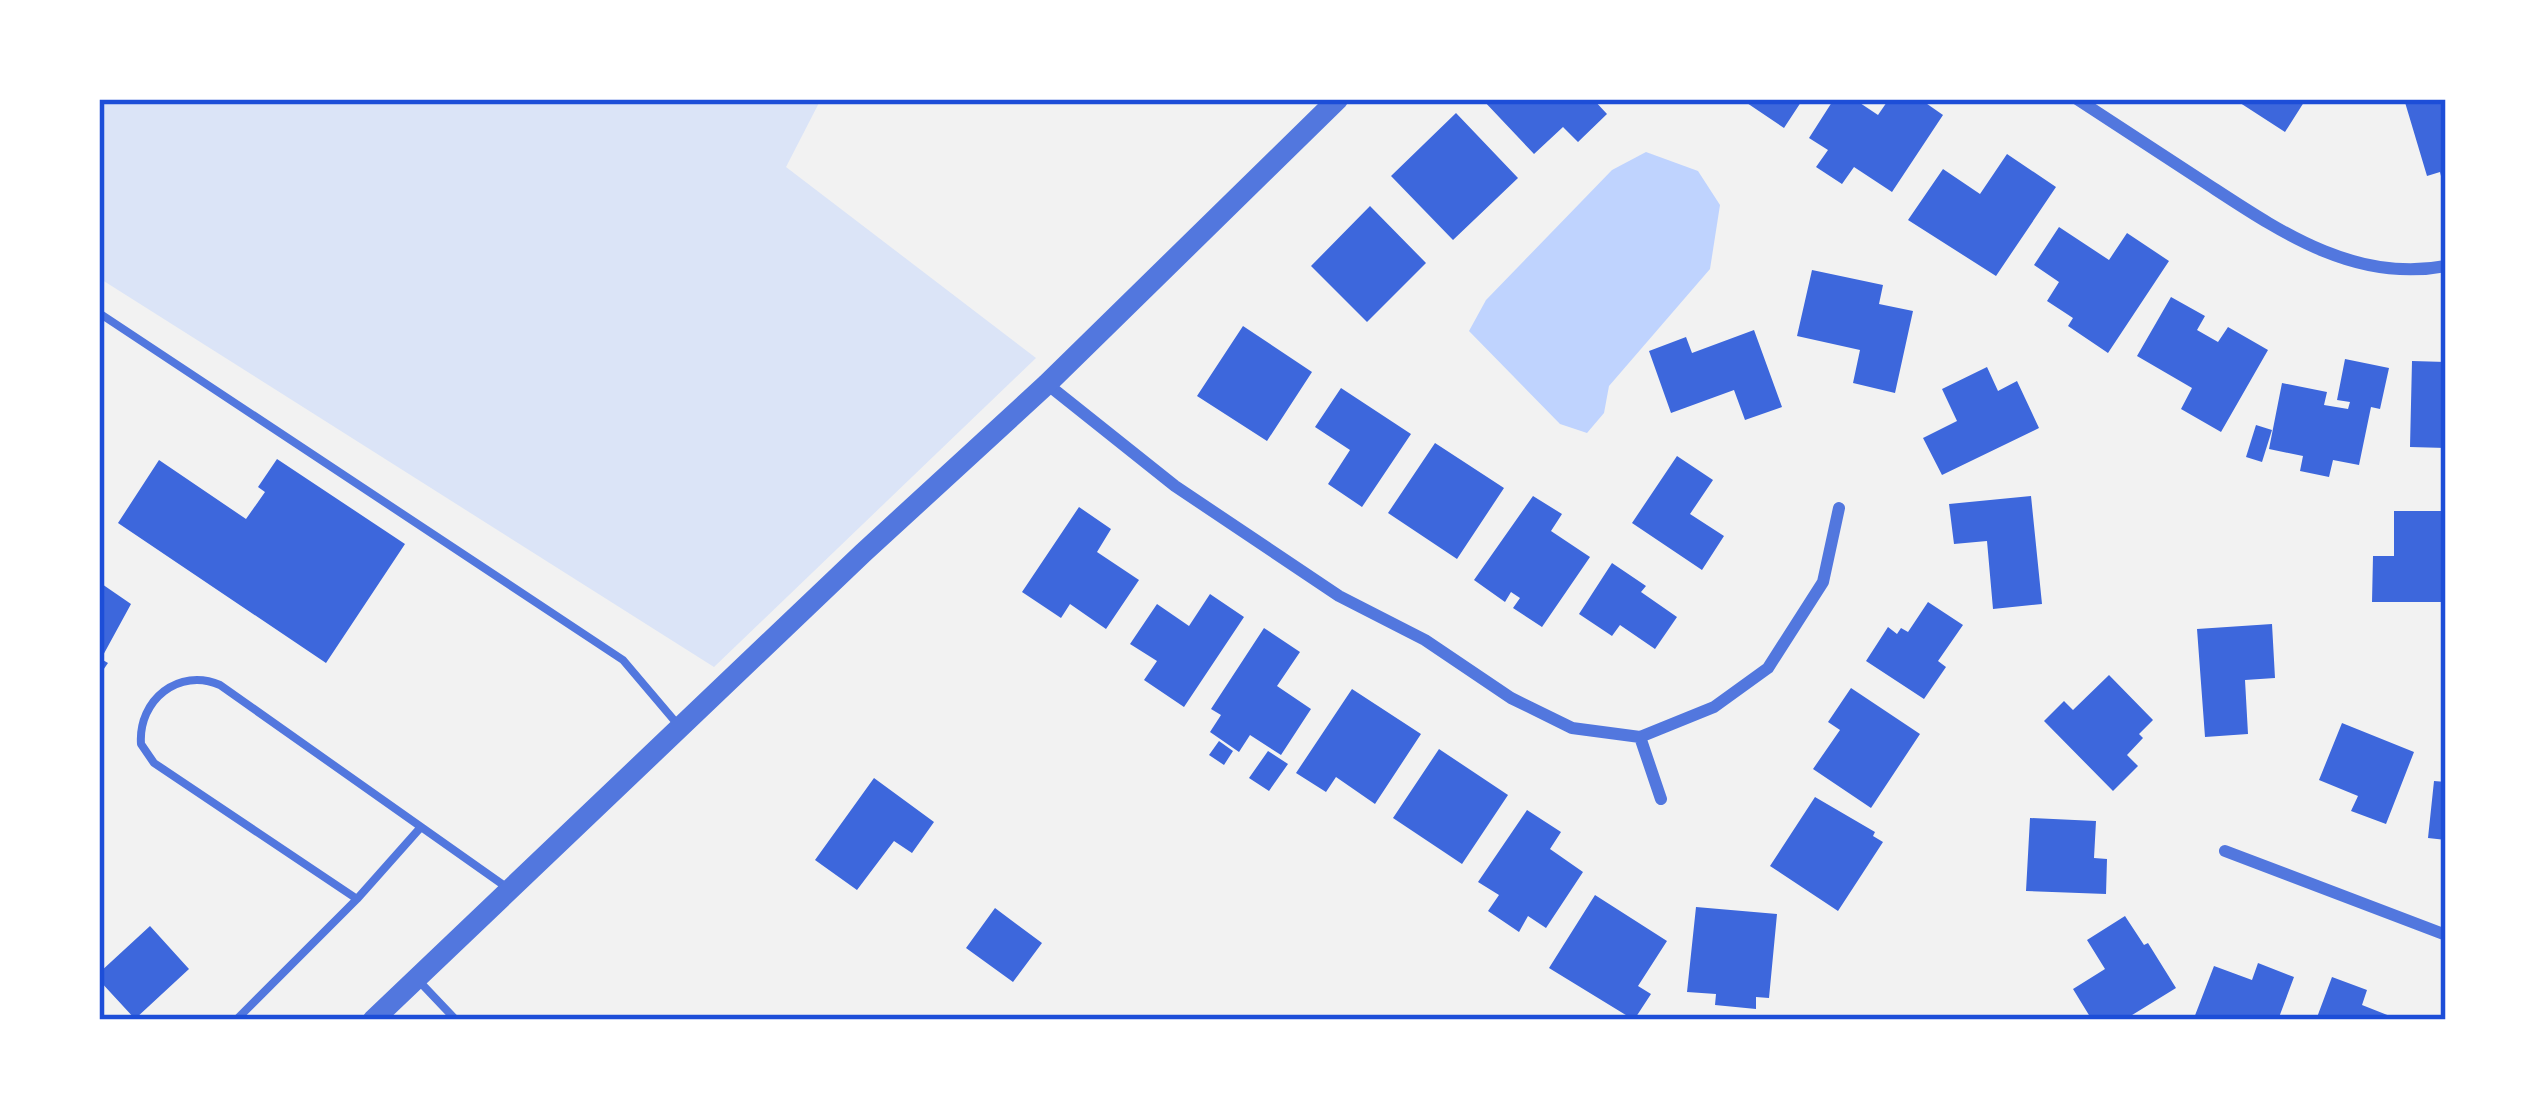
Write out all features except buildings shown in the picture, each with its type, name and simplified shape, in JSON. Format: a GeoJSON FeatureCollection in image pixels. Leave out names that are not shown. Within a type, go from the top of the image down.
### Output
{"type":"FeatureCollection","features":[{"type":"Feature","properties":{"kind":"street"},"geometry":{"type":"LineString","coordinates":[[373,1020],[1047,384],[1338,99]]}},
{"type":"Feature","properties":{"kind":"street"},"geometry":{"type":"LineString","coordinates":[[2077,99],[2282,233],[2329,255],[2374,267],[2446,266]]}},
{"type":"Feature","properties":{"kind":"street"},"geometry":{"type":"LineString","coordinates":[[2099,114],[2109,99]]}},
{"type":"Feature","properties":{"kind":"street"},"geometry":{"type":"LineString","coordinates":[[1047,384],[1175,486],[1339,596],[1425,640],[1511,698],[1572,728],[1640,737],[1714,707],[1768,668],[1823,582],[1839,508]]}},
{"type":"Feature","properties":{"kind":"street"},"geometry":{"type":"LineString","coordinates":[[1640,737],[1661,799]]}},
{"type":"Feature","properties":{"kind":"street"},"geometry":{"type":"LineString","coordinates":[[2225,851],[2446,935]]}},
{"type":"Feature","properties":{"kind":"lane"},"geometry":{"type":"LineString","coordinates":[[99,313],[623,660],[680,728]]}},
{"type":"Feature","properties":{"kind":"lane"},"geometry":{"type":"LineString","coordinates":[[357,898],[154,763],[141,744],[140,733],[153,700],[184,680],[211,681],[510,890]]}},
{"type":"Feature","properties":{"kind":"lane"},"geometry":{"type":"LineString","coordinates":[[236,1020],[422,827]]}},
{"type":"Feature","properties":{"kind":"lane"},"geometry":{"type":"LineString","coordinates":[[417,979],[456,1020]]}},
{"type":"Feature","properties":{"kind":"shaded area"},"geometry":{"type":"Polygon","coordinates":[[[99,99],[821,99],[786,167],[1036,358],[714,667],[99,278],[99,99]]]}},
{"type":"Feature","properties":{"kind":"water"},"geometry":{"type":"Polygon","coordinates":[[[1646,152],[1698,171],[1720,205],[1710,269],[1609,386],[1604,413],[1587,433],[1560,424],[1469,331],[1486,300],[1612,170],[1646,152]]]}}]}
